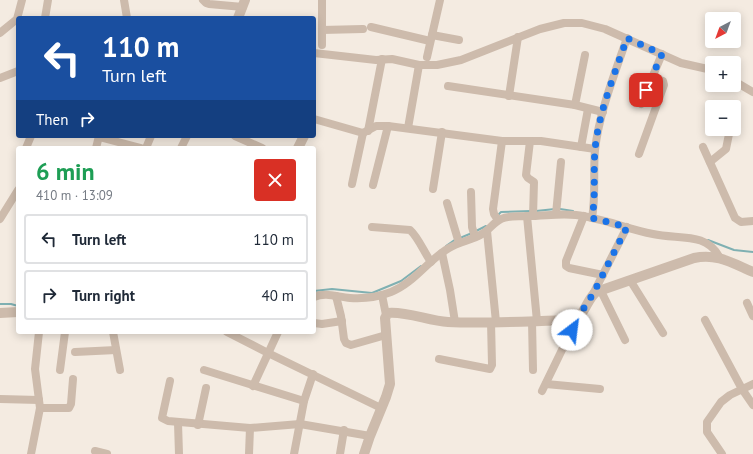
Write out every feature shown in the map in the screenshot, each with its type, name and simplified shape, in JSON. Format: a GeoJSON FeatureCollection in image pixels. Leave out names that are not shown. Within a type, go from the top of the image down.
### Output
{"type":"FeatureCollection","features":[{"type":"Feature","properties":{"kind":"street"},"geometry":{"type":"LineString","coordinates":[[18,16],[22,0]]}},
{"type":"Feature","properties":{"kind":"street"},"geometry":{"type":"LineString","coordinates":[[44,16],[48,0]]}},
{"type":"Feature","properties":{"kind":"street"},"geometry":{"type":"LineString","coordinates":[[124,0],[127,16]]}},
{"type":"Feature","properties":{"kind":"street"},"geometry":{"type":"LineString","coordinates":[[203,0],[209,4],[244,4],[239,16]]}},
{"type":"Feature","properties":{"kind":"street"},"geometry":{"type":"LineString","coordinates":[[322,0],[319,25],[322,45]]}},
{"type":"Feature","properties":{"kind":"street"},"geometry":{"type":"LineString","coordinates":[[427,57],[440,0]]}},
{"type":"Feature","properties":{"kind":"street"},"geometry":{"type":"LineString","coordinates":[[0,33],[16,19]]}},
{"type":"Feature","properties":{"kind":"street"},"geometry":{"type":"LineString","coordinates":[[316,53],[392,59],[420,65],[437,65],[455,61],[552,25],[573,23],[593,25],[627,38],[681,63],[705,68]]}},
{"type":"Feature","properties":{"kind":"street"},"geometry":{"type":"LineString","coordinates":[[319,25],[367,28],[431,38],[459,40]]}},
{"type":"Feature","properties":{"kind":"street"},"geometry":{"type":"LineString","coordinates":[[509,96],[518,37]]}},
{"type":"Feature","properties":{"kind":"street"},"geometry":{"type":"LineString","coordinates":[[603,275],[569,268],[566,266],[566,261],[590,215],[595,149],[603,112],[627,38]]}},
{"type":"Feature","properties":{"kind":"street"},"geometry":{"type":"LineString","coordinates":[[641,104],[662,54]]}},
{"type":"Feature","properties":{"kind":"street"},"geometry":{"type":"LineString","coordinates":[[575,105],[585,55]]}},
{"type":"Feature","properties":{"kind":"street"},"geometry":{"type":"LineString","coordinates":[[352,184],[366,132],[382,59]]}},
{"type":"Feature","properties":{"kind":"street"},"geometry":{"type":"LineString","coordinates":[[408,128],[420,65]]}},
{"type":"Feature","properties":{"kind":"street"},"geometry":{"type":"LineString","coordinates":[[0,78],[16,72]]}},
{"type":"Feature","properties":{"kind":"street"},"geometry":{"type":"LineString","coordinates":[[639,154],[664,85],[663,81],[652,77]]}},
{"type":"Feature","properties":{"kind":"street"},"geometry":{"type":"LineString","coordinates":[[741,85],[753,92]]}},
{"type":"Feature","properties":{"kind":"street"},"geometry":{"type":"LineString","coordinates":[[448,86],[575,105],[603,112]]}},
{"type":"Feature","properties":{"kind":"street"},"geometry":{"type":"LineString","coordinates":[[581,147],[588,109]]}},
{"type":"Feature","properties":{"kind":"street"},"geometry":{"type":"LineString","coordinates":[[316,120],[366,132],[376,126],[388,126],[502,141],[530,141],[595,149]]}},
{"type":"Feature","properties":{"kind":"street"},"geometry":{"type":"LineString","coordinates":[[373,185],[388,126]]}},
{"type":"Feature","properties":{"kind":"street"},"geometry":{"type":"LineString","coordinates":[[433,189],[442,132]]}},
{"type":"Feature","properties":{"kind":"street"},"geometry":{"type":"LineString","coordinates":[[710,162],[726,149],[729,136]]}},
{"type":"Feature","properties":{"kind":"street"},"geometry":{"type":"LineString","coordinates":[[106,138],[134,146]]}},
{"type":"Feature","properties":{"kind":"street"},"geometry":{"type":"LineString","coordinates":[[240,138],[258,146]]}},
{"type":"Feature","properties":{"kind":"street"},"geometry":{"type":"LineString","coordinates":[[497,218],[493,209],[502,141]]}},
{"type":"Feature","properties":{"kind":"street"},"geometry":{"type":"LineString","coordinates":[[530,141],[526,175],[534,182],[531,214],[534,321],[533,370]]}},
{"type":"Feature","properties":{"kind":"street"},"geometry":{"type":"LineString","coordinates":[[703,147],[735,218],[741,222],[753,221]]}},
{"type":"Feature","properties":{"kind":"street"},"geometry":{"type":"LineString","coordinates":[[556,211],[561,162]]}},
{"type":"Feature","properties":{"kind":"street"},"geometry":{"type":"LineString","coordinates":[[471,192],[474,234]]}},
{"type":"Feature","properties":{"kind":"street"},"geometry":{"type":"LineString","coordinates":[[0,219],[15,201]]}},
{"type":"Feature","properties":{"kind":"street"},"geometry":{"type":"LineString","coordinates":[[447,204],[458,240]]}},
{"type":"Feature","properties":{"kind":"street"},"geometry":{"type":"LineString","coordinates":[[497,218],[556,211],[590,215],[659,236],[703,241],[713,247],[720,258]]}},
{"type":"Feature","properties":{"kind":"street"},"geometry":{"type":"LineString","coordinates":[[316,297],[327,294],[348,298],[362,298],[382,295],[405,284],[429,259],[442,253],[458,240],[487,231],[497,218]]}},
{"type":"Feature","properties":{"kind":"street"},"geometry":{"type":"LineString","coordinates":[[372,227],[410,230],[429,259]]}},
{"type":"Feature","properties":{"kind":"street"},"geometry":{"type":"LineString","coordinates":[[600,389],[544,387],[578,317],[597,292],[603,275],[627,227]]}},
{"type":"Feature","properties":{"kind":"street"},"geometry":{"type":"LineString","coordinates":[[439,359],[490,369],[492,365],[493,322],[487,231]]}},
{"type":"Feature","properties":{"kind":"street"},"geometry":{"type":"LineString","coordinates":[[442,253],[455,322]]}},
{"type":"Feature","properties":{"kind":"street"},"geometry":{"type":"LineString","coordinates":[[597,292],[694,258],[708,256],[720,258],[753,272]]}},
{"type":"Feature","properties":{"kind":"street"},"geometry":{"type":"LineString","coordinates":[[630,280],[663,333]]}},
{"type":"Feature","properties":{"kind":"street"},"geometry":{"type":"LineString","coordinates":[[597,292],[625,340]]}},
{"type":"Feature","properties":{"kind":"street"},"geometry":{"type":"LineString","coordinates":[[364,454],[390,384],[386,315],[382,295]]}},
{"type":"Feature","properties":{"kind":"street"},"geometry":{"type":"LineString","coordinates":[[336,296],[342,322],[344,342],[348,344],[386,335]]}},
{"type":"Feature","properties":{"kind":"street"},"geometry":{"type":"LineString","coordinates":[[747,303],[753,316]]}},
{"type":"Feature","properties":{"kind":"street"},"geometry":{"type":"LineString","coordinates":[[0,313],[16,312]]}},
{"type":"Feature","properties":{"kind":"street"},"geometry":{"type":"LineString","coordinates":[[386,315],[391,313],[435,321],[455,322],[571,320],[578,317]]}},
{"type":"Feature","properties":{"kind":"street"},"geometry":{"type":"LineString","coordinates":[[705,320],[742,389],[753,405]]}},
{"type":"Feature","properties":{"kind":"street"},"geometry":{"type":"LineString","coordinates":[[316,323],[342,322]]}},
{"type":"Feature","properties":{"kind":"street"},"geometry":{"type":"LineString","coordinates":[[31,454],[40,404],[35,369],[39,334]]}},
{"type":"Feature","properties":{"kind":"street"},"geometry":{"type":"LineString","coordinates":[[60,370],[65,334]]}},
{"type":"Feature","properties":{"kind":"street"},"geometry":{"type":"LineString","coordinates":[[113,334],[120,370]]}},
{"type":"Feature","properties":{"kind":"street"},"geometry":{"type":"LineString","coordinates":[[231,334],[381,408]]}},
{"type":"Feature","properties":{"kind":"street"},"geometry":{"type":"LineString","coordinates":[[253,386],[277,334]]}},
{"type":"Feature","properties":{"kind":"street"},"geometry":{"type":"LineString","coordinates":[[75,352],[116,350]]}},
{"type":"Feature","properties":{"kind":"street"},"geometry":{"type":"LineString","coordinates":[[204,370],[304,401]]}},
{"type":"Feature","properties":{"kind":"street"},"geometry":{"type":"LineString","coordinates":[[294,454],[304,401],[313,374]]}},
{"type":"Feature","properties":{"kind":"street"},"geometry":{"type":"LineString","coordinates":[[0,399],[69,408],[71,404],[73,379]]}},
{"type":"Feature","properties":{"kind":"street"},"geometry":{"type":"LineString","coordinates":[[170,381],[162,418],[165,420],[178,423],[250,428],[300,424],[344,430],[370,436]]}},
{"type":"Feature","properties":{"kind":"street"},"geometry":{"type":"LineString","coordinates":[[722,454],[707,432],[707,422],[721,402],[753,384]]}},
{"type":"Feature","properties":{"kind":"street"},"geometry":{"type":"LineString","coordinates":[[198,424],[206,388]]}},
{"type":"Feature","properties":{"kind":"street"},"geometry":{"type":"LineString","coordinates":[[178,423],[179,454]]}},
{"type":"Feature","properties":{"kind":"street"},"geometry":{"type":"LineString","coordinates":[[249,454],[250,428]]}},
{"type":"Feature","properties":{"kind":"street"},"geometry":{"type":"LineString","coordinates":[[340,454],[344,430]]}},
{"type":"Feature","properties":{"kind":"street"},"geometry":{"type":"LineString","coordinates":[[95,451],[107,454]]}},
{"type":"Feature","properties":{"kind":"waterway"},"geometry":{"type":"LineString","coordinates":[[536,211],[555,209]]}},
{"type":"Feature","properties":{"kind":"waterway"},"geometry":{"type":"LineString","coordinates":[[560,209],[573,211]]}},
{"type":"Feature","properties":{"kind":"waterway"},"geometry":{"type":"LineString","coordinates":[[497,216],[501,212],[531,211]]}},
{"type":"Feature","properties":{"kind":"waterway"},"geometry":{"type":"LineString","coordinates":[[476,231],[486,226]]}},
{"type":"Feature","properties":{"kind":"waterway"},"geometry":{"type":"LineString","coordinates":[[460,238],[472,233]]}},
{"type":"Feature","properties":{"kind":"waterway"},"geometry":{"type":"LineString","coordinates":[[446,246],[456,239]]}},
{"type":"Feature","properties":{"kind":"waterway"},"geometry":{"type":"LineString","coordinates":[[708,240],[734,250],[753,252]]}},
{"type":"Feature","properties":{"kind":"waterway"},"geometry":{"type":"LineString","coordinates":[[316,291],[332,289],[372,293],[401,281],[421,266]]}},
{"type":"Feature","properties":{"kind":"waterway"},"geometry":{"type":"LineString","coordinates":[[0,304],[16,305]]}},
{"type":"Feature","properties":{"kind":"route"},"geometry":{"type":"LineString","coordinates":[[572,330],[578,317],[593,294],[627,227],[592,218],[595,149],[603,112],[627,38],[662,54],[646,90]]}}]}
